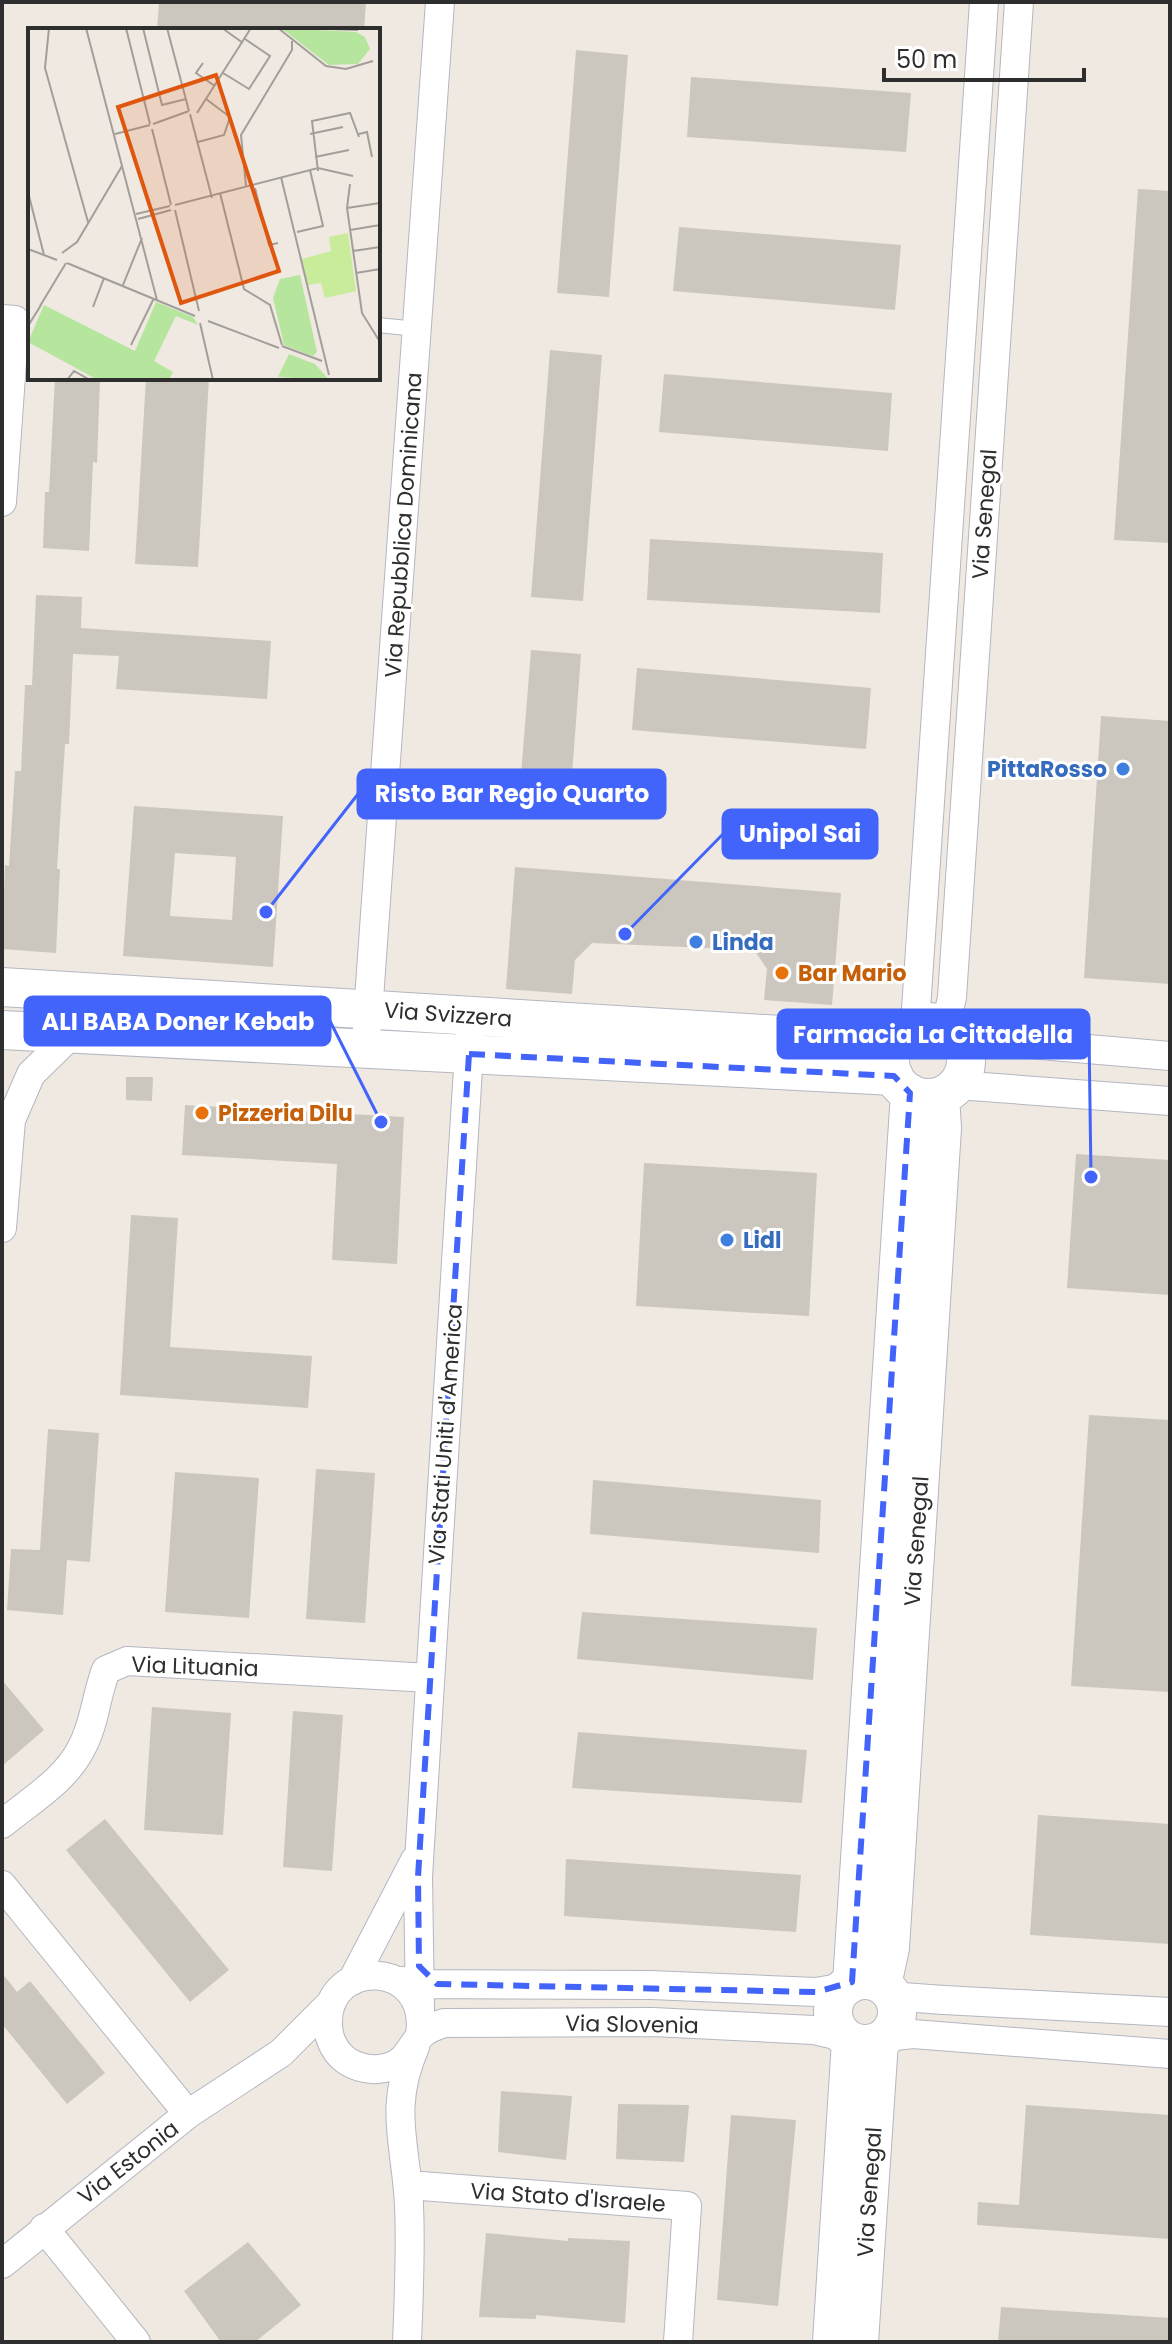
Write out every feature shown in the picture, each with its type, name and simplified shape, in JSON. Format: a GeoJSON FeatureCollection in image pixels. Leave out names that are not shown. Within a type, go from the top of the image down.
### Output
{"type":"FeatureCollection","features":[{"type":"Feature","properties":{"kind":"main road","name":"Via Svizzera"},"geometry":{"type":"LineString","coordinates":[[2,987],[471,1015],[601,1042],[927,1060]]}},
{"type":"Feature","properties":{"kind":"main road","name":"Via Svizzera"},"geometry":{"type":"LineString","coordinates":[[2,1030],[469,1054],[601,1042]]}},
{"type":"Feature","properties":{"kind":"main road","name":"Via Senegal"},"geometry":{"type":"LineString","coordinates":[[867,1987],[927,1060]]}},
{"type":"Feature","properties":{"kind":"main road"},"geometry":{"type":"LineString","coordinates":[[867,1987],[897,2010],[892,2030],[865,2039],[834,2022],[832,2012],[838,1994],[867,1987]]}},
{"type":"Feature","properties":{"kind":"main road","name":"Via Senegal"},"geometry":{"type":"LineString","coordinates":[[832,2342],[865,2039]]}},
{"type":"Feature","properties":{"kind":"main road","name":"Via Senegal"},"geometry":{"type":"LineString","coordinates":[[859,2342],[865,2039]]}},
{"type":"Feature","properties":{"kind":"street","name":"Via Repubblica Dominicana"},"geometry":{"type":"LineString","coordinates":[[366,1047],[440,2]]}},
{"type":"Feature","properties":{"kind":"street","name":"Via Senegal"},"geometry":{"type":"LineString","coordinates":[[927,1060],[984,2]]}},
{"type":"Feature","properties":{"kind":"street","name":"Via Senegal"},"geometry":{"type":"LineString","coordinates":[[927,1060],[954,967],[1019,2]]}},
{"type":"Feature","properties":{"kind":"street"},"geometry":{"type":"LineString","coordinates":[[2,319],[15,320],[2,502]]}},
{"type":"Feature","properties":{"kind":"street","name":"Via Stati Uniti d'America"},"geometry":{"type":"LineString","coordinates":[[399,2131],[404,2073],[418,2001],[419,1852],[471,1015]]}},
{"type":"Feature","properties":{"kind":"street"},"geometry":{"type":"LineString","coordinates":[[2,1228],[4,1163],[11,1120],[31,1074],[72,1034]]}},
{"type":"Feature","properties":{"kind":"street","name":"Via Svizzera"},"geometry":{"type":"LineString","coordinates":[[927,1060],[1170,1056]]}},
{"type":"Feature","properties":{"kind":"street","name":"Via Svizzera"},"geometry":{"type":"LineString","coordinates":[[927,1060],[1170,1101]]}},
{"type":"Feature","properties":{"kind":"street"},"geometry":{"type":"LineString","coordinates":[[2,1083],[11,1120]]}},
{"type":"Feature","properties":{"kind":"street","name":"Via Lituania"},"geometry":{"type":"LineString","coordinates":[[2,1824],[73,1763],[93,1720],[106,1670],[116,1664],[127,1661],[430,1678]]}},
{"type":"Feature","properties":{"kind":"street","name":"Via Stati Uniti d'America"},"geometry":{"type":"LineString","coordinates":[[352,1981],[419,1852]]}},
{"type":"Feature","properties":{"kind":"street"},"geometry":{"type":"LineString","coordinates":[[2,1885],[188,2114]]}},
{"type":"Feature","properties":{"kind":"street"},"geometry":{"type":"LineString","coordinates":[[366,1975],[380,1975],[418,2001],[404,2059],[390,2067],[373,2070],[350,2062],[332,2044],[328,2015],[332,2002],[340,1990],[352,1981],[366,1975]]}},
{"type":"Feature","properties":{"kind":"street","name":"Via Slovenia"},"geometry":{"type":"LineString","coordinates":[[1170,2012],[902,1997],[867,1987],[816,1992],[651,1985],[418,2001],[430,2028],[444,2023],[653,2022],[814,2030],[865,2039],[913,2034],[1170,2054]]}},
{"type":"Feature","properties":{"kind":"street","name":"Via Estonia"},"geometry":{"type":"LineString","coordinates":[[2,2264],[188,2114],[281,2053],[332,2002]]}},
{"type":"Feature","properties":{"kind":"street","name":"Via Estonia"},"geometry":{"type":"LineString","coordinates":[[258,2066],[319,2053],[350,2062]]}},
{"type":"Feature","properties":{"kind":"street","name":"Via Stati Uniti d'America"},"geometry":{"type":"LineString","coordinates":[[350,2062],[371,2080],[385,2099],[399,2131],[408,2185],[411,2252],[407,2342]]}},
{"type":"Feature","properties":{"kind":"street","name":"Via Stato d'Israele"},"geometry":{"type":"LineString","coordinates":[[408,2185],[687,2206],[678,2342]]}},
{"type":"Feature","properties":{"kind":"street"},"geometry":{"type":"LineString","coordinates":[[44,2228],[136,2342]]}},
{"type":"Feature","properties":{"kind":"lane"},"geometry":{"type":"LineString","coordinates":[[380,325],[417,329]]}},
{"type":"Feature","properties":{"kind":"highlighted area"},"geometry":{"type":"Polygon","coordinates":[[[469,1054],[894,1076],[910,1093],[852,1982],[816,1992],[437,1984],[419,1966],[418,1877],[469,1054]]]}},
{"type":"Feature","properties":{"kind":"building"},"geometry":{"type":"Polygon","coordinates":[[[159,2],[366,2],[364,28],[157,28],[159,2]]]}},
{"type":"Feature","properties":{"kind":"building"},"geometry":{"type":"Polygon","coordinates":[[[576,50],[628,55],[609,297],[557,293],[576,50]]]}},
{"type":"Feature","properties":{"kind":"building"},"geometry":{"type":"Polygon","coordinates":[[[691,77],[911,93],[906,152],[687,137],[691,77]]]}},
{"type":"Feature","properties":{"kind":"building"},"geometry":{"type":"Polygon","coordinates":[[[1138,189],[1170,191],[1170,543],[1114,540],[1138,189]]]}},
{"type":"Feature","properties":{"kind":"building"},"geometry":{"type":"Polygon","coordinates":[[[679,227],[901,245],[895,310],[673,291],[679,227]]]}},
{"type":"Feature","properties":{"kind":"building"},"geometry":{"type":"Polygon","coordinates":[[[550,350],[602,355],[583,601],[531,597],[550,350]]]}},
{"type":"Feature","properties":{"kind":"building"},"geometry":{"type":"Polygon","coordinates":[[[664,374],[892,393],[888,451],[659,432],[664,374]]]}},
{"type":"Feature","properties":{"kind":"building"},"geometry":{"type":"Polygon","coordinates":[[[55,380],[100,380],[89,551],[43,548],[45,492],[49,492],[55,380]]]}},
{"type":"Feature","properties":{"kind":"building"},"geometry":{"type":"Polygon","coordinates":[[[146,380],[209,380],[198,567],[135,564],[146,380]]]}},
{"type":"Feature","properties":{"kind":"building"},"geometry":{"type":"Polygon","coordinates":[[[650,539],[883,553],[880,613],[647,600],[650,539]]]}},
{"type":"Feature","properties":{"kind":"building"},"geometry":{"type":"Polygon","coordinates":[[[36,595],[82,597],[81,628],[271,641],[267,699],[116,689],[119,656],[73,654],[69,744],[65,744],[57,869],[60,869],[56,953],[2,949],[5,865],[9,866],[15,771],[21,771],[25,685],[32,685],[36,595]]]}},
{"type":"Feature","properties":{"kind":"building"},"geometry":{"type":"Polygon","coordinates":[[[531,650],[581,654],[569,816],[518,812],[531,650]]]}},
{"type":"Feature","properties":{"kind":"building"},"geometry":{"type":"Polygon","coordinates":[[[637,668],[871,688],[866,749],[632,730],[637,668]]]}},
{"type":"Feature","properties":{"kind":"building"},"geometry":{"type":"Polygon","coordinates":[[[1101,716],[1170,721],[1170,984],[1084,978],[1101,716]]]}},
{"type":"Feature","properties":{"kind":"building"},"geometry":{"type":"Polygon","coordinates":[[[134,806],[283,816],[273,967],[123,956],[134,806]],[[175,853],[170,916],[232,920],[236,857],[175,853]]]}},
{"type":"Feature","properties":{"kind":"building"},"geometry":{"type":"Polygon","coordinates":[[[515,867],[841,893],[832,1005],[764,1000],[767,969],[754,950],[592,943],[575,960],[572,994],[506,989],[515,867]]]}},
{"type":"Feature","properties":{"kind":"building"},"geometry":{"type":"Polygon","coordinates":[[[126,1077],[153,1077],[152,1101],[126,1100],[126,1077]]]}},
{"type":"Feature","properties":{"kind":"building"},"geometry":{"type":"Polygon","coordinates":[[[185,1105],[404,1117],[397,1264],[332,1260],[337,1164],[182,1155],[185,1105]]]}},
{"type":"Feature","properties":{"kind":"building"},"geometry":{"type":"Polygon","coordinates":[[[1076,1154],[1170,1160],[1170,1295],[1067,1288],[1076,1154]]]}},
{"type":"Feature","properties":{"kind":"building","name":"Lidl"},"geometry":{"type":"Polygon","coordinates":[[[644,1163],[817,1173],[809,1316],[636,1306],[644,1163]]]}},
{"type":"Feature","properties":{"kind":"building"},"geometry":{"type":"Polygon","coordinates":[[[131,1215],[178,1218],[170,1347],[312,1356],[308,1408],[120,1395],[131,1215]]]}},
{"type":"Feature","properties":{"kind":"building"},"geometry":{"type":"Polygon","coordinates":[[[1089,1415],[1170,1420],[1170,1692],[1071,1686],[1089,1415]]]}},
{"type":"Feature","properties":{"kind":"building"},"geometry":{"type":"Polygon","coordinates":[[[48,1429],[99,1433],[90,1562],[67,1560],[63,1615],[7,1610],[11,1549],[40,1550],[48,1429]]]}},
{"type":"Feature","properties":{"kind":"building"},"geometry":{"type":"Polygon","coordinates":[[[316,1469],[375,1473],[365,1623],[306,1619],[316,1469]]]}},
{"type":"Feature","properties":{"kind":"building"},"geometry":{"type":"Polygon","coordinates":[[[175,1472],[259,1478],[249,1618],[165,1612],[175,1472]]]}},
{"type":"Feature","properties":{"kind":"building"},"geometry":{"type":"Polygon","coordinates":[[[593,1480],[821,1500],[819,1553],[590,1534],[593,1480]]]}},
{"type":"Feature","properties":{"kind":"building"},"geometry":{"type":"Polygon","coordinates":[[[582,1612],[817,1628],[813,1680],[577,1659],[582,1612]]]}},
{"type":"Feature","properties":{"kind":"building"},"geometry":{"type":"Polygon","coordinates":[[[2,1680],[44,1730],[2,1766],[2,1680]]]}},
{"type":"Feature","properties":{"kind":"building"},"geometry":{"type":"Polygon","coordinates":[[[152,1707],[231,1713],[223,1835],[144,1830],[152,1707]]]}},
{"type":"Feature","properties":{"kind":"building"},"geometry":{"type":"Polygon","coordinates":[[[293,1711],[343,1715],[332,1871],[283,1867],[293,1711]]]}},
{"type":"Feature","properties":{"kind":"building"},"geometry":{"type":"Polygon","coordinates":[[[578,1732],[807,1750],[802,1803],[572,1788],[578,1732]]]}},
{"type":"Feature","properties":{"kind":"building"},"geometry":{"type":"Polygon","coordinates":[[[1038,1815],[1170,1824],[1170,1944],[1030,1935],[1038,1815]]]}},
{"type":"Feature","properties":{"kind":"building"},"geometry":{"type":"Polygon","coordinates":[[[105,1819],[229,1970],[190,2002],[66,1850],[105,1819]]]}},
{"type":"Feature","properties":{"kind":"building"},"geometry":{"type":"Polygon","coordinates":[[[566,1859],[801,1875],[796,1932],[564,1916],[566,1859]]]}},
{"type":"Feature","properties":{"kind":"building"},"geometry":{"type":"Polygon","coordinates":[[[2,1973],[17,1992],[30,1981],[105,2073],[67,2104],[2,2024],[2,1973]]]}},
{"type":"Feature","properties":{"kind":"building"},"geometry":{"type":"Polygon","coordinates":[[[501,2091],[572,2096],[566,2160],[498,2152],[501,2091]]]}},
{"type":"Feature","properties":{"kind":"building"},"geometry":{"type":"Polygon","coordinates":[[[618,2104],[689,2105],[684,2162],[616,2159],[618,2104]]]}},
{"type":"Feature","properties":{"kind":"building"},"geometry":{"type":"Polygon","coordinates":[[[1026,2105],[1170,2115],[1170,2239],[977,2225],[978,2202],[1019,2205],[1026,2105]]]}},
{"type":"Feature","properties":{"kind":"building"},"geometry":{"type":"Polygon","coordinates":[[[731,2115],[796,2120],[778,2306],[717,2300],[731,2115]]]}},
{"type":"Feature","properties":{"kind":"building"},"geometry":{"type":"Polygon","coordinates":[[[486,2233],[568,2241],[568,2238],[630,2241],[625,2323],[536,2315],[536,2319],[479,2317],[486,2233]]]}},
{"type":"Feature","properties":{"kind":"building"},"geometry":{"type":"Polygon","coordinates":[[[248,2242],[301,2305],[255,2342],[221,2342],[184,2291],[248,2242]]]}},
{"type":"Feature","properties":{"kind":"building"},"geometry":{"type":"Polygon","coordinates":[[[1001,2307],[1170,2318],[1170,2342],[998,2342],[1001,2307]]]}},
{"type":"Feature","properties":{"kind":"place","name":"PittaRosso"},"geometry":{"type":"Point","coordinates":[1123,769]}},
{"type":"Feature","properties":{"kind":"place","name":"Risto Bar Regio Quarto"},"geometry":{"type":"Point","coordinates":[266,912]}},
{"type":"Feature","properties":{"kind":"place","name":"Unipol Sai"},"geometry":{"type":"Point","coordinates":[625,934]}},
{"type":"Feature","properties":{"kind":"place","name":"Linda"},"geometry":{"type":"Point","coordinates":[696,942]}},
{"type":"Feature","properties":{"kind":"place","name":"Bar Mario"},"geometry":{"type":"Point","coordinates":[782,973]}},
{"type":"Feature","properties":{"kind":"place","name":"Pizzeria Dilu"},"geometry":{"type":"Point","coordinates":[202,1113]}},
{"type":"Feature","properties":{"kind":"place","name":"ALI BABA Doner Kebab"},"geometry":{"type":"Point","coordinates":[381,1122]}},
{"type":"Feature","properties":{"kind":"place","name":"Farmacia La Cittadella"},"geometry":{"type":"Point","coordinates":[1091,1177]}},
{"type":"Feature","properties":{"kind":"place","name":"Lidl"},"geometry":{"type":"Point","coordinates":[727,1240]}}]}
